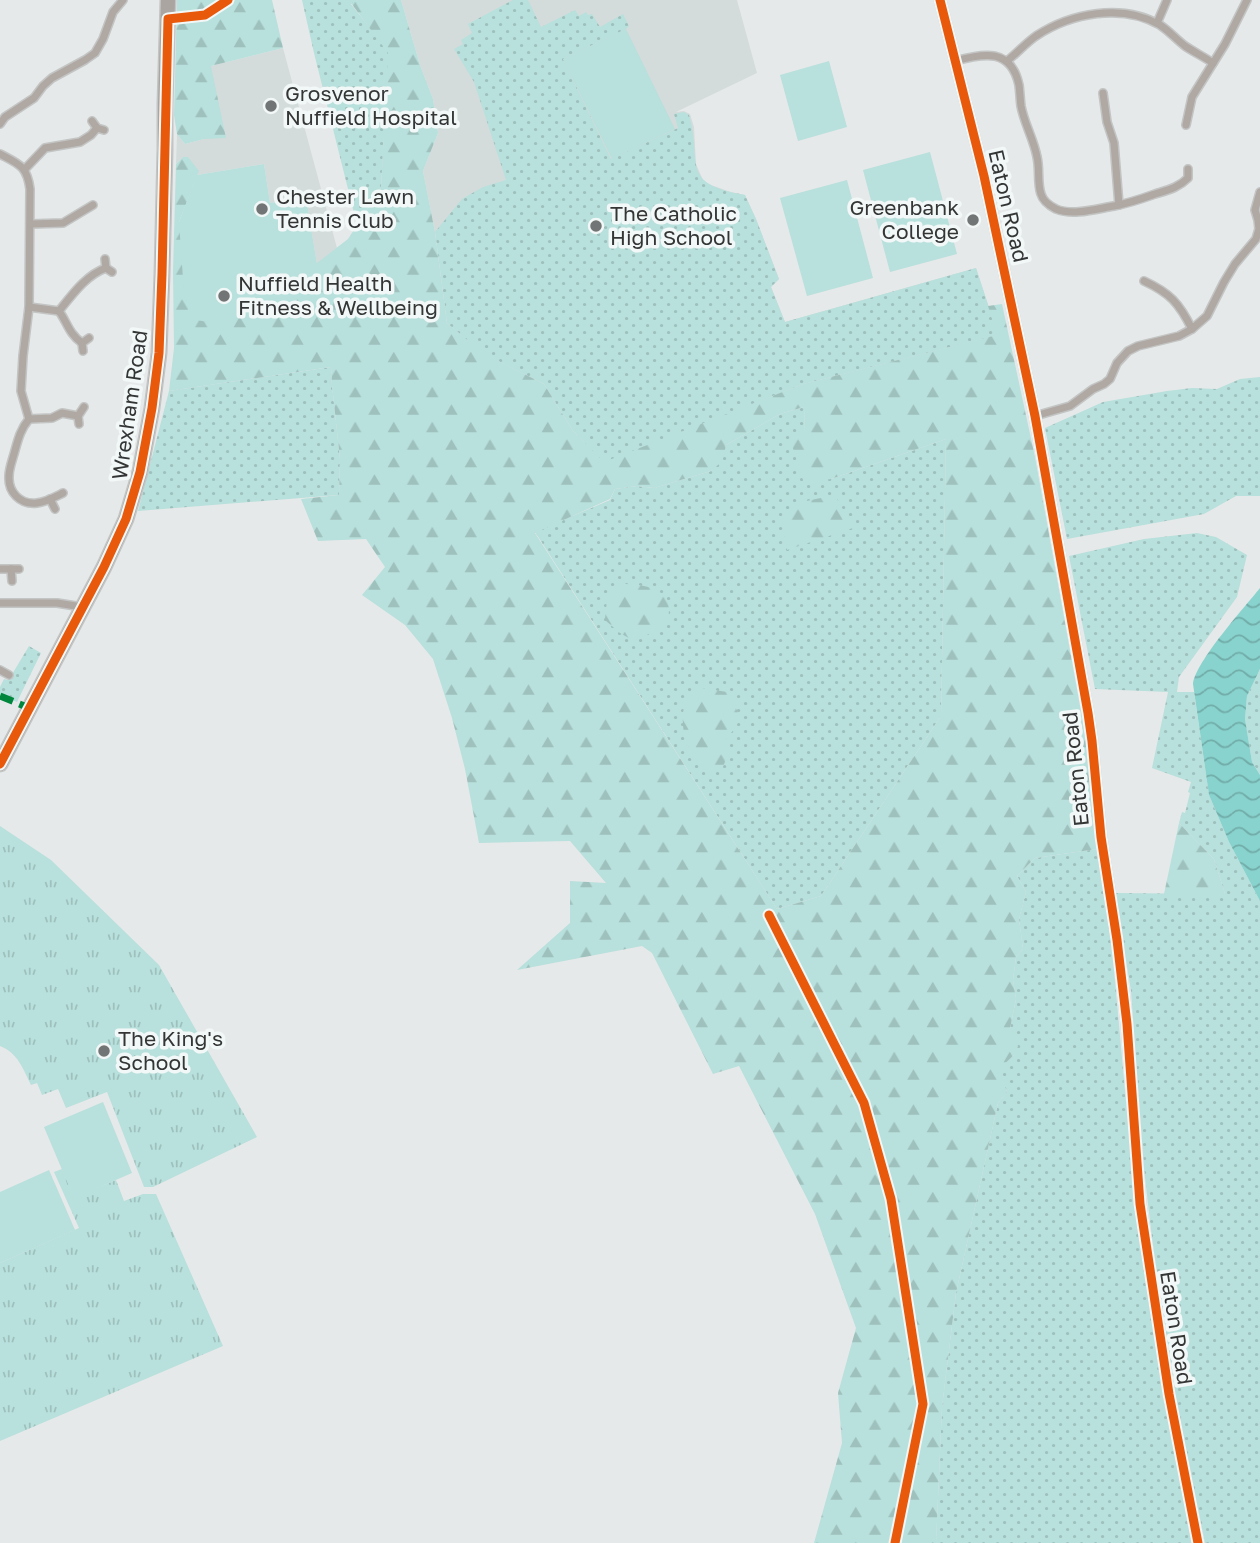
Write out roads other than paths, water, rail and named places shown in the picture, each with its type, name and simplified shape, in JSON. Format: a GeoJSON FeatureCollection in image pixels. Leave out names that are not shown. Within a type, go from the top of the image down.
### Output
{"type":"FeatureCollection","features":[{"type":"Feature","properties":{"kind":"highway","name":"Wrexham Road"},"geometry":{"type":"LineString","coordinates":[[0,764],[103,567],[126,519],[140,472],[159,353],[168,0]]}},
{"type":"Feature","properties":{"kind":"street"},"geometry":{"type":"LineString","coordinates":[[0,124],[5,117],[34,98],[52,78],[95,53],[113,12],[123,0]]}},
{"type":"Feature","properties":{"kind":"street","name":"Eaton Road"},"geometry":{"type":"LineString","coordinates":[[940,0],[995,229],[1035,416],[1093,741],[1101,837],[1127,1024],[1140,1204],[1169,1394],[1198,1543]]}},
{"type":"Feature","properties":{"kind":"street"},"geometry":{"type":"LineString","coordinates":[[1157,23],[1167,0]]}},
{"type":"Feature","properties":{"kind":"street"},"geometry":{"type":"LineString","coordinates":[[1186,125],[1192,97],[1235,26],[1247,0]]}},
{"type":"Feature","properties":{"kind":"street"},"geometry":{"type":"LineString","coordinates":[[1007,61],[1047,29],[1075,18],[1110,12],[1157,23],[1184,45],[1213,63]]}},
{"type":"Feature","properties":{"kind":"street"},"geometry":{"type":"LineString","coordinates":[[955,61],[981,55],[1000,57],[1007,61],[1014,71],[1021,108],[1036,151],[1042,198],[1055,209],[1075,212],[1138,201],[1190,182],[1188,169]]}},
{"type":"Feature","properties":{"kind":"street"},"geometry":{"type":"LineString","coordinates":[[1106,98],[1107,122],[1115,143],[1119,205]]}},
{"type":"Feature","properties":{"kind":"street"},"geometry":{"type":"LineString","coordinates":[[1189,111],[1198,113]]}},
{"type":"Feature","properties":{"kind":"street"},"geometry":{"type":"LineString","coordinates":[[25,169],[45,148],[80,142],[91,135],[97,126]]}},
{"type":"Feature","properties":{"kind":"street"},"geometry":{"type":"LineString","coordinates":[[0,154],[25,169],[30,189],[29,307],[21,391],[29,419]]}},
{"type":"Feature","properties":{"kind":"street"},"geometry":{"type":"LineString","coordinates":[[1035,416],[1070,406],[1104,384],[1128,351],[1179,336],[1207,316],[1234,264],[1256,239],[1259,229],[1255,210],[1260,191]]}},
{"type":"Feature","properties":{"kind":"street"},"geometry":{"type":"LineString","coordinates":[[31,223],[63,223],[93,205]]}},
{"type":"Feature","properties":{"kind":"street"},"geometry":{"type":"LineString","coordinates":[[59,311],[81,285],[98,271],[109,270],[105,258]]}},
{"type":"Feature","properties":{"kind":"street"},"geometry":{"type":"LineString","coordinates":[[1144,281],[1178,303],[1192,329]]}},
{"type":"Feature","properties":{"kind":"street"},"geometry":{"type":"LineString","coordinates":[[29,307],[59,311]]}},
{"type":"Feature","properties":{"kind":"street"},"geometry":{"type":"LineString","coordinates":[[59,311],[67,329],[85,344]]}},
{"type":"Feature","properties":{"kind":"street"},"geometry":{"type":"LineString","coordinates":[[29,419],[52,418],[62,413],[79,420],[84,407]]}},
{"type":"Feature","properties":{"kind":"street"},"geometry":{"type":"LineString","coordinates":[[29,419],[17,439],[9,476],[10,488],[13,494],[24,502],[33,504],[63,493]]}},
{"type":"Feature","properties":{"kind":"street"},"geometry":{"type":"LineString","coordinates":[[50,499],[55,509]]}},
{"type":"Feature","properties":{"kind":"street"},"geometry":{"type":"LineString","coordinates":[[0,569],[15,569],[12,581]]}},
{"type":"Feature","properties":{"kind":"street"},"geometry":{"type":"LineString","coordinates":[[0,603],[57,603],[82,607]]}},
{"type":"Feature","properties":{"kind":"water"},"geometry":{"type":"Polygon","coordinates":[[[1260,588],[1260,669],[1247,696],[1245,719],[1252,762],[1260,775],[1260,901],[1229,842],[1209,795],[1193,684],[1211,649],[1260,588]]]}},
{"type":"Feature","properties":{"kind":"place","name":"Grosvenor Nuffield Hospital"},"geometry":{"type":"Point","coordinates":[271,106]}},
{"type":"Feature","properties":{"kind":"place","name":"Chester Lawn Tennis Club"},"geometry":{"type":"Point","coordinates":[262,209]}},
{"type":"Feature","properties":{"kind":"place","name":"Greenbank College"},"geometry":{"type":"Point","coordinates":[973,220]}},
{"type":"Feature","properties":{"kind":"place","name":"The Catholic High School"},"geometry":{"type":"Point","coordinates":[596,226]}},
{"type":"Feature","properties":{"kind":"place","name":"Nuffield Health Fitness & Wellbeing"},"geometry":{"type":"Point","coordinates":[224,296]}},
{"type":"Feature","properties":{"kind":"place","name":"The King's School"},"geometry":{"type":"Point","coordinates":[104,1051]}}]}
